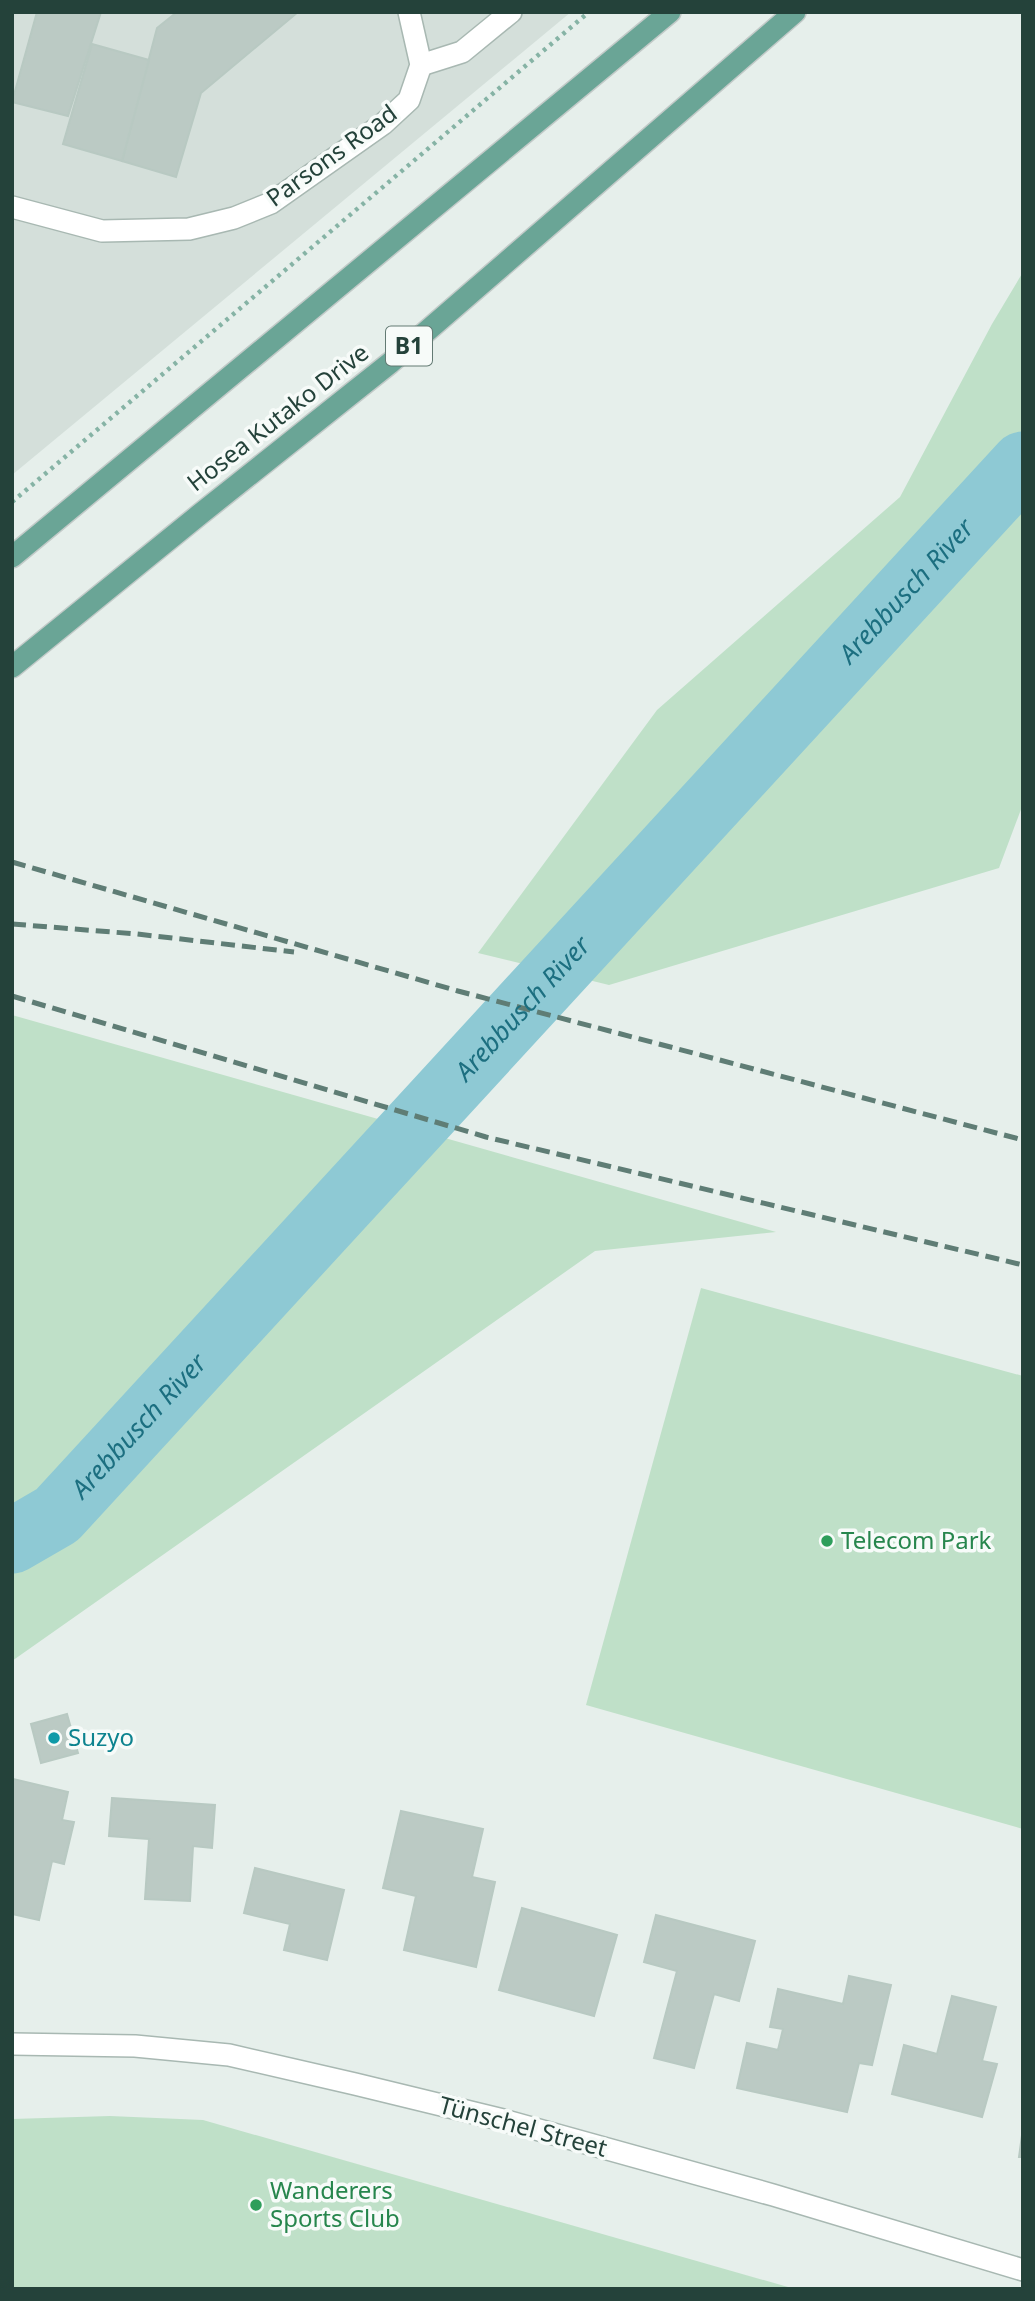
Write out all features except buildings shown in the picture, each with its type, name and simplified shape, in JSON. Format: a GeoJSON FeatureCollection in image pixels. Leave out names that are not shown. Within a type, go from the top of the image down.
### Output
{"type":"FeatureCollection","features":[{"type":"Feature","properties":{"kind":"main road","name":"Hosea Kutako Drive"},"geometry":{"type":"LineString","coordinates":[[12,667],[390,363],[795,12]]}},
{"type":"Feature","properties":{"kind":"main road"},"geometry":{"type":"LineString","coordinates":[[12,557],[666,14]]}},
{"type":"Feature","properties":{"kind":"street"},"geometry":{"type":"LineString","coordinates":[[409,12],[421,65],[462,52],[512,12]]}},
{"type":"Feature","properties":{"kind":"street","name":"Parsons Road"},"geometry":{"type":"LineString","coordinates":[[12,207],[102,231],[189,229],[234,218],[271,203],[383,124],[409,100],[421,65]]}},
{"type":"Feature","properties":{"kind":"street","name":"Tünschel Street"},"geometry":{"type":"LineString","coordinates":[[12,2044],[135,2046],[229,2056],[317,2075],[503,2120],[773,2195],[1023,2270]]}},
{"type":"Feature","properties":{"kind":"path"},"geometry":{"type":"LineString","coordinates":[[12,502],[589,12]]}},
{"type":"Feature","properties":{"kind":"shaded area"},"geometry":{"type":"Polygon","coordinates":[[[12,12],[571,12],[12,475],[12,12]]]}},
{"type":"Feature","properties":{"kind":"green space"},"geometry":{"type":"Polygon","coordinates":[[[1023,272],[1023,804],[999,868],[609,985],[478,953],[657,710],[900,497],[992,324],[1023,272]]]}},
{"type":"Feature","properties":{"kind":"green space"},"geometry":{"type":"Polygon","coordinates":[[[12,1015],[776,1232],[595,1251],[12,1661],[12,1015]]]}},
{"type":"Feature","properties":{"kind":"green space","name":"Telecom Park"},"geometry":{"type":"Polygon","coordinates":[[[701,1288],[1023,1376],[1023,1829],[586,1705],[701,1288]]]}},
{"type":"Feature","properties":{"kind":"green space","name":"Wanderers Sports Club"},"geometry":{"type":"Polygon","coordinates":[[[110,2116],[203,2120],[795,2289],[12,2289],[12,2119],[110,2116]]]}},
{"type":"Feature","properties":{"kind":"waterway","name":"Arebbusch River"},"geometry":{"type":"LineString","coordinates":[[12,1541],[57,1515],[1023,464]]}},
{"type":"Feature","properties":{"kind":"railway"},"geometry":{"type":"LineString","coordinates":[[12,862],[458,991],[1023,1140]]}},
{"type":"Feature","properties":{"kind":"railway"},"geometry":{"type":"LineString","coordinates":[[12,924],[137,934],[294,952]]}},
{"type":"Feature","properties":{"kind":"railway"},"geometry":{"type":"LineString","coordinates":[[12,996],[486,1137],[1023,1265]]}},
{"type":"Feature","properties":{"kind":"place","name":"Telecom Park"},"geometry":{"type":"Point","coordinates":[827,1541]}},
{"type":"Feature","properties":{"kind":"place","name":"Suzyo"},"geometry":{"type":"Point","coordinates":[54,1738]}},
{"type":"Feature","properties":{"kind":"place","name":"Wanderers Sports Club"},"geometry":{"type":"Point","coordinates":[256,2205]}}]}
